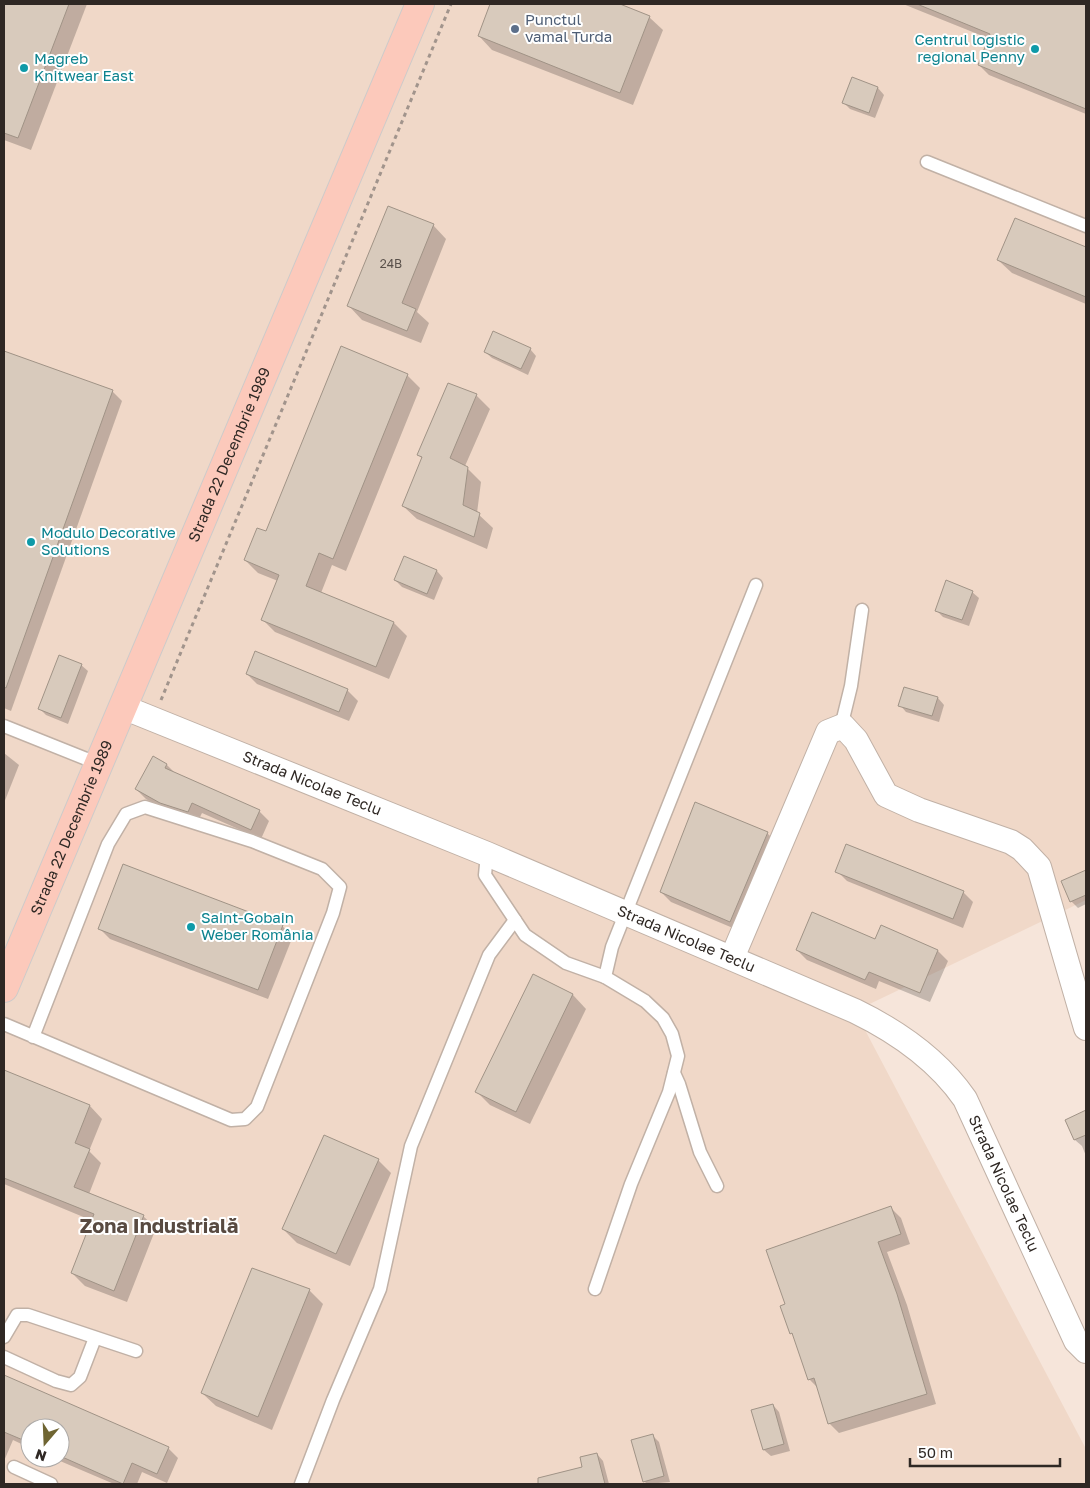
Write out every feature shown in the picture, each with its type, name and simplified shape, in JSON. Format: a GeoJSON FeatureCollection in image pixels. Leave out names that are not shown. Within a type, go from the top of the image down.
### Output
{"type":"FeatureCollection","features":[{"type":"Feature","properties":{"kind":"main road","name":"Strada 22 Decembrie 1989"},"geometry":{"type":"LineString","coordinates":[[4,988],[420,4]]}},
{"type":"Feature","properties":{"kind":"street","name":"Strada Nicolae Teclu"},"geometry":{"type":"LineString","coordinates":[[124,707],[487,854],[855,1011],[888,1027],[913,1046],[957,1088],[965,1099],[1076,1341],[1086,1351]]}},
{"type":"Feature","properties":{"kind":"street"},"geometry":{"type":"LineString","coordinates":[[732,958],[828,732],[844,726],[856,740],[886,795],[920,810],[1011,842],[1022,849],[1039,867],[1086,1028]]}},
{"type":"Feature","properties":{"kind":"lane"},"geometry":{"type":"LineString","coordinates":[[927,162],[1086,226]]}},
{"type":"Feature","properties":{"kind":"lane"},"geometry":{"type":"LineString","coordinates":[[606,977],[612,947],[624,912],[756,585]]}},
{"type":"Feature","properties":{"kind":"lane"},"geometry":{"type":"LineString","coordinates":[[841,727],[854,668],[862,610]]}},
{"type":"Feature","properties":{"kind":"lane"},"geometry":{"type":"LineString","coordinates":[[4,726],[99,764]]}},
{"type":"Feature","properties":{"kind":"lane"},"geometry":{"type":"LineString","coordinates":[[4,1024],[33,1037],[231,1120],[245,1119],[258,1107],[333,913],[340,887],[322,869],[252,841],[145,807],[126,814],[108,844],[33,1037]]}},
{"type":"Feature","properties":{"kind":"lane"},"geometry":{"type":"LineString","coordinates":[[487,854],[485,875],[525,935],[566,963],[606,977],[645,1002],[663,1018],[672,1034],[678,1056],[669,1092],[631,1184],[595,1289]]}},
{"type":"Feature","properties":{"kind":"lane"},"geometry":{"type":"LineString","coordinates":[[301,1484],[333,1400],[380,1289],[411,1146],[489,955],[515,920]]}},
{"type":"Feature","properties":{"kind":"lane"},"geometry":{"type":"LineString","coordinates":[[674,1073],[700,1152],[717,1186]]}},
{"type":"Feature","properties":{"kind":"lane"},"geometry":{"type":"LineString","coordinates":[[4,1337],[17,1315],[28,1315],[136,1351]]}},
{"type":"Feature","properties":{"kind":"lane"},"geometry":{"type":"LineString","coordinates":[[4,1357],[56,1381],[71,1384],[80,1377],[95,1338]]}},
{"type":"Feature","properties":{"kind":"lane"},"geometry":{"type":"LineString","coordinates":[[14,1467],[51,1484]]}},
{"type":"Feature","properties":{"kind":"path"},"geometry":{"type":"LineString","coordinates":[[152,719],[182,654],[451,4]]}},
{"type":"Feature","properties":{"kind":"shaded area"},"geometry":{"type":"Polygon","coordinates":[[[4,4],[1086,4],[1086,900],[855,1011],[1086,1449],[1086,1484],[4,1484],[4,4]]]}},
{"type":"Feature","properties":{"kind":"building","name":"Magreb Knitwear East"},"geometry":{"type":"Polygon","coordinates":[[[4,4],[69,4],[18,138],[4,133],[4,4]]]}},
{"type":"Feature","properties":{"kind":"building"},"geometry":{"type":"Polygon","coordinates":[[[490,4],[620,4],[650,16],[620,93],[478,36],[490,4]]]}},
{"type":"Feature","properties":{"kind":"building","name":"Centrul logistic regional Penny"},"geometry":{"type":"Polygon","coordinates":[[[917,4],[1086,4],[1086,109],[978,65],[990,34],[917,4]]]}},
{"type":"Feature","properties":{"kind":"building"},"geometry":{"type":"Polygon","coordinates":[[[852,77],[878,87],[869,113],[842,103],[852,77]]]}},
{"type":"Feature","properties":{"kind":"building"},"geometry":{"type":"Polygon","coordinates":[[[388,206],[434,224],[402,303],[416,309],[407,331],[347,306],[388,206]]]}},
{"type":"Feature","properties":{"kind":"building"},"geometry":{"type":"Polygon","coordinates":[[[1015,218],[1086,247],[1086,297],[997,260],[1015,218]]]}},
{"type":"Feature","properties":{"kind":"building"},"geometry":{"type":"Polygon","coordinates":[[[493,331],[531,348],[521,369],[484,352],[493,331]]]}},
{"type":"Feature","properties":{"kind":"building"},"geometry":{"type":"Polygon","coordinates":[[[341,346],[408,374],[333,559],[319,553],[306,586],[394,622],[376,667],[261,620],[279,575],[244,560],[257,528],[266,531],[341,346]]]}},
{"type":"Feature","properties":{"kind":"building","name":"Modulo Decorative Solutions"},"geometry":{"type":"Polygon","coordinates":[[[4,351],[113,390],[6,688],[4,687],[4,351]]]}},
{"type":"Feature","properties":{"kind":"building"},"geometry":{"type":"Polygon","coordinates":[[[448,383],[477,394],[450,458],[468,467],[463,505],[480,513],[474,537],[402,506],[422,457],[417,455],[448,383]]]}},
{"type":"Feature","properties":{"kind":"building"},"geometry":{"type":"Polygon","coordinates":[[[404,556],[437,570],[427,594],[394,580],[404,556]]]}},
{"type":"Feature","properties":{"kind":"building"},"geometry":{"type":"Polygon","coordinates":[[[946,580],[973,591],[962,620],[935,611],[946,580]]]}},
{"type":"Feature","properties":{"kind":"building"},"geometry":{"type":"Polygon","coordinates":[[[255,651],[348,689],[339,712],[246,674],[255,651]]]}},
{"type":"Feature","properties":{"kind":"building"},"geometry":{"type":"Polygon","coordinates":[[[59,655],[82,664],[61,718],[38,709],[59,655]]]}},
{"type":"Feature","properties":{"kind":"building"},"geometry":{"type":"Polygon","coordinates":[[[904,687],[938,697],[932,716],[898,706],[904,687]]]}},
{"type":"Feature","properties":{"kind":"building"},"geometry":{"type":"Polygon","coordinates":[[[153,756],[167,764],[165,768],[260,810],[251,830],[192,803],[188,812],[160,803],[135,789],[153,756]]]}},
{"type":"Feature","properties":{"kind":"building"},"geometry":{"type":"Polygon","coordinates":[[[695,802],[768,832],[730,922],[660,892],[695,802]]]}},
{"type":"Feature","properties":{"kind":"building"},"geometry":{"type":"Polygon","coordinates":[[[846,844],[964,891],[953,919],[835,872],[846,844]]]}},
{"type":"Feature","properties":{"kind":"building","name":"Saint-Gobain Weber România"},"geometry":{"type":"Polygon","coordinates":[[[123,864],[283,925],[258,990],[98,929],[123,864]]]}},
{"type":"Feature","properties":{"kind":"building"},"geometry":{"type":"Polygon","coordinates":[[[1086,870],[1086,895],[1070,902],[1061,881],[1086,870]]]}},
{"type":"Feature","properties":{"kind":"building"},"geometry":{"type":"Polygon","coordinates":[[[812,912],[875,939],[881,925],[938,950],[920,993],[869,972],[865,980],[796,950],[812,912]]]}},
{"type":"Feature","properties":{"kind":"building"},"geometry":{"type":"Polygon","coordinates":[[[533,974],[573,994],[516,1112],[475,1092],[533,974]]]}},
{"type":"Feature","properties":{"kind":"building"},"geometry":{"type":"Polygon","coordinates":[[[4,1070],[90,1105],[75,1143],[90,1149],[74,1187],[144,1215],[114,1291],[71,1273],[94,1214],[4,1178],[4,1070]]]}},
{"type":"Feature","properties":{"kind":"building"},"geometry":{"type":"Polygon","coordinates":[[[1086,1110],[1086,1135],[1074,1140],[1065,1120],[1086,1110]]]}},
{"type":"Feature","properties":{"kind":"building"},"geometry":{"type":"Polygon","coordinates":[[[324,1135],[379,1159],[336,1254],[282,1229],[324,1135]]]}},
{"type":"Feature","properties":{"kind":"building"},"geometry":{"type":"Polygon","coordinates":[[[891,1206],[901,1234],[878,1242],[897,1294],[927,1394],[828,1424],[814,1378],[808,1380],[792,1333],[790,1334],[780,1306],[785,1304],[766,1250],[891,1206]]]}},
{"type":"Feature","properties":{"kind":"building"},"geometry":{"type":"Polygon","coordinates":[[[252,1268],[310,1289],[258,1417],[201,1393],[252,1268]]]}},
{"type":"Feature","properties":{"kind":"building"},"geometry":{"type":"Polygon","coordinates":[[[4,1375],[169,1447],[157,1474],[132,1463],[123,1484],[70,1460],[70,1418],[20,1418],[20,1439],[4,1432],[4,1375]]]}},
{"type":"Feature","properties":{"kind":"building"},"geometry":{"type":"Polygon","coordinates":[[[773,1404],[784,1444],[763,1450],[751,1410],[773,1404]]]}},
{"type":"Feature","properties":{"kind":"building"},"geometry":{"type":"Polygon","coordinates":[[[653,1434],[664,1476],[643,1482],[631,1440],[653,1434]]]}},
{"type":"Feature","properties":{"kind":"building"},"geometry":{"type":"Polygon","coordinates":[[[597,1453],[605,1484],[538,1484],[538,1478],[582,1467],[580,1457],[597,1453]]]}},
{"type":"Feature","properties":{"kind":"place","name":"Punctul vamal Turda"},"geometry":{"type":"Point","coordinates":[515,29]}},
{"type":"Feature","properties":{"kind":"place","name":"Centrul logistic regional Penny"},"geometry":{"type":"Point","coordinates":[1035,49]}},
{"type":"Feature","properties":{"kind":"place","name":"Magreb Knitwear East"},"geometry":{"type":"Point","coordinates":[24,68]}},
{"type":"Feature","properties":{"kind":"place","name":"Modulo Decorative Solutions"},"geometry":{"type":"Point","coordinates":[31,542]}},
{"type":"Feature","properties":{"kind":"place","name":"Saint-Gobain Weber România"},"geometry":{"type":"Point","coordinates":[191,927]}},
{"type":"Feature","properties":{"kind":"district","name":"Zona Industrială"},"geometry":{"type":"Point","coordinates":[159,1226]}}]}
